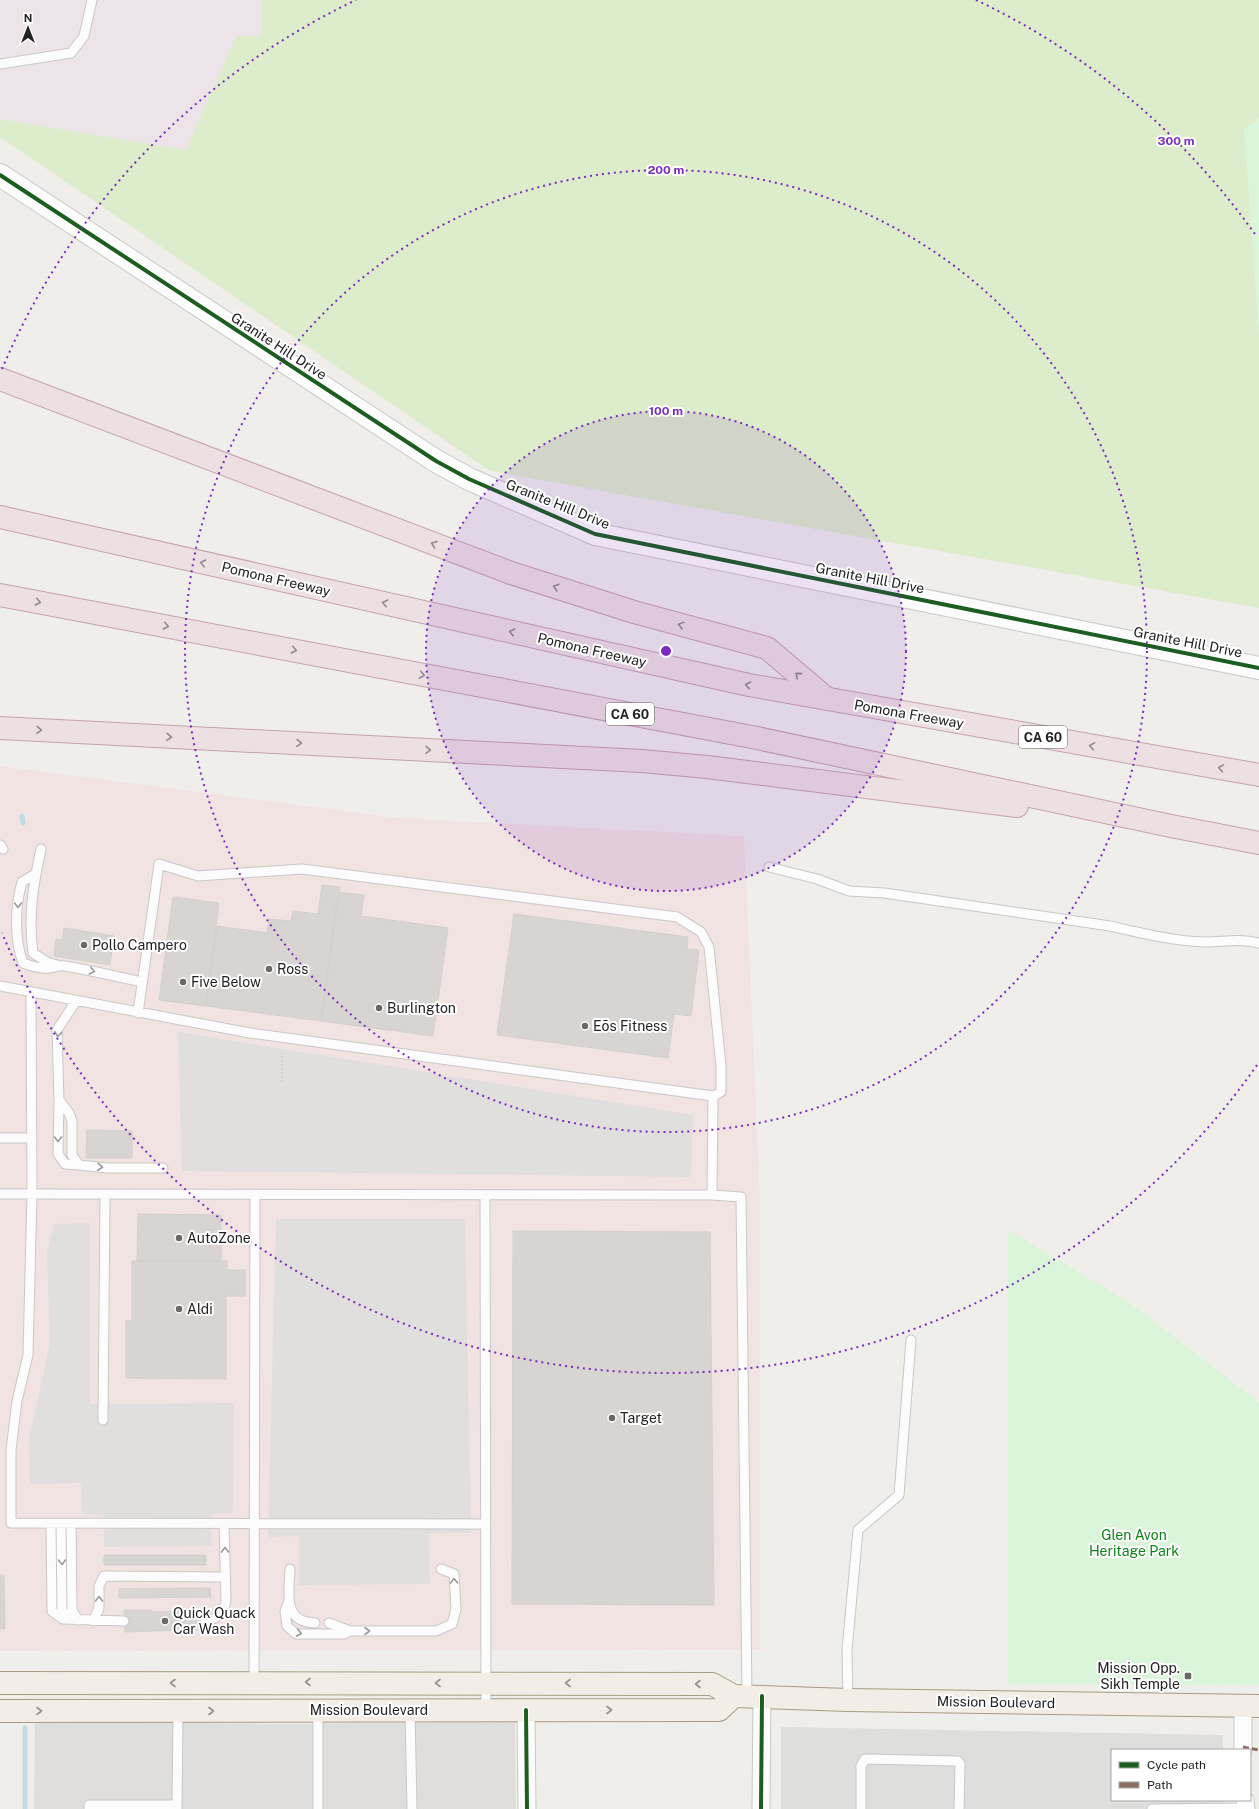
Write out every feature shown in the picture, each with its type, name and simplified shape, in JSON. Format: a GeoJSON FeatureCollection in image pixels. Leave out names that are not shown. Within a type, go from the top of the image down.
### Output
{"type":"FeatureCollection","features":[{"type":"Feature","properties":{"kind":"highway"},"geometry":{"type":"LineString","coordinates":[[0,379],[511,573],[634,612],[767,648],[828,700]]}},
{"type":"Feature","properties":{"kind":"highway","name":"Pomona Freeway"},"geometry":{"type":"LineString","coordinates":[[0,517],[749,685],[1259,775]]}},
{"type":"Feature","properties":{"kind":"highway","name":"CA 60"},"geometry":{"type":"LineString","coordinates":[[0,595],[752,737],[1171,826],[1259,843]]}},
{"type":"Feature","properties":{"kind":"highway"},"geometry":{"type":"LineString","coordinates":[[0,728],[642,761],[706,767],[1171,826]]}},
{"type":"Feature","properties":{"kind":"main road","name":"Mission Boulevard"},"geometry":{"type":"LineString","coordinates":[[0,1683],[254,1682],[712,1684],[748,1696],[848,1700],[1251,1706]]}},
{"type":"Feature","properties":{"kind":"main road","name":"Mission Boulevard"},"geometry":{"type":"LineString","coordinates":[[0,1711],[719,1710],[748,1696]]}},
{"type":"Feature","properties":{"kind":"street","name":"Granite Hill Drive"},"geometry":{"type":"LineString","coordinates":[[0,175],[436,461],[469,479],[595,534],[1259,668]]}},
{"type":"Feature","properties":{"kind":"street"},"geometry":{"type":"LineString","coordinates":[[748,1696],[761,1809]]}},
{"type":"Feature","properties":{"kind":"street"},"geometry":{"type":"LineString","coordinates":[[1244,1749],[1251,1706]]}},
{"type":"Feature","properties":{"kind":"street"},"geometry":{"type":"LineString","coordinates":[[526,1710],[527,1809]]}},
{"type":"Feature","properties":{"kind":"lane"},"geometry":{"type":"LineString","coordinates":[[0,64],[71,53],[84,36],[92,0]]}},
{"type":"Feature","properties":{"kind":"lane"},"geometry":{"type":"LineString","coordinates":[[41,850],[31,895],[30,932],[33,953],[46,962],[92,970],[118,978],[142,982]]}},
{"type":"Feature","properties":{"kind":"lane"},"geometry":{"type":"LineString","coordinates":[[0,986],[138,1013],[250,1033],[712,1096],[721,1092],[721,1066],[708,946],[701,932],[677,917],[302,870],[198,876],[160,864],[138,1013]]}},
{"type":"Feature","properties":{"kind":"lane"},"geometry":{"type":"LineString","coordinates":[[769,866],[818,878],[849,890],[900,895],[1110,926],[1140,933],[1197,941],[1243,940],[1259,943]]}},
{"type":"Feature","properties":{"kind":"lane"},"geometry":{"type":"LineString","coordinates":[[35,874],[22,882],[18,897],[18,951],[22,963],[49,968],[59,965]]}},
{"type":"Feature","properties":{"kind":"lane"},"geometry":{"type":"LineString","coordinates":[[30,992],[32,1195],[28,1355],[17,1401],[11,1450],[11,1524],[486,1524]]}},
{"type":"Feature","properties":{"kind":"lane"},"geometry":{"type":"LineString","coordinates":[[76,1001],[57,1030],[58,1154],[65,1164],[107,1168],[163,1168]]}},
{"type":"Feature","properties":{"kind":"lane"},"geometry":{"type":"LineString","coordinates":[[712,1096],[712,1195]]}},
{"type":"Feature","properties":{"kind":"lane"},"geometry":{"type":"LineString","coordinates":[[58,1100],[69,1113],[72,1121],[72,1155],[79,1165]]}},
{"type":"Feature","properties":{"kind":"lane"},"geometry":{"type":"LineString","coordinates":[[0,1138],[32,1138]]}},
{"type":"Feature","properties":{"kind":"lane"},"geometry":{"type":"LineString","coordinates":[[0,1194],[712,1195],[741,1197],[748,1696]]}},
{"type":"Feature","properties":{"kind":"lane"},"geometry":{"type":"LineString","coordinates":[[103,1420],[105,1195]]}},
{"type":"Feature","properties":{"kind":"lane"},"geometry":{"type":"LineString","coordinates":[[254,1682],[255,1195]]}},
{"type":"Feature","properties":{"kind":"lane"},"geometry":{"type":"LineString","coordinates":[[485,1195],[486,1710]]}},
{"type":"Feature","properties":{"kind":"lane"},"geometry":{"type":"LineString","coordinates":[[848,1700],[847,1650],[858,1530],[899,1495],[911,1340]]}},
{"type":"Feature","properties":{"kind":"lane"},"geometry":{"type":"LineString","coordinates":[[71,1523],[72,1610],[78,1621]]}},
{"type":"Feature","properties":{"kind":"lane"},"geometry":{"type":"LineString","coordinates":[[51,1524],[52,1611],[63,1619],[78,1621],[124,1621]]}},
{"type":"Feature","properties":{"kind":"lane"},"geometry":{"type":"LineString","coordinates":[[61,1524],[62,1611],[78,1621]]}},
{"type":"Feature","properties":{"kind":"lane"},"geometry":{"type":"LineString","coordinates":[[205,1621],[213,1620],[224,1611],[226,1600],[224,1524]]}},
{"type":"Feature","properties":{"kind":"lane"},"geometry":{"type":"LineString","coordinates":[[290,1568],[288,1603],[285,1611],[287,1626],[296,1634],[344,1634],[350,1631]]}},
{"type":"Feature","properties":{"kind":"lane"},"geometry":{"type":"LineString","coordinates":[[329,1623],[350,1631],[436,1631],[452,1624],[456,1609],[454,1574],[441,1569]]}},
{"type":"Feature","properties":{"kind":"lane"},"geometry":{"type":"LineString","coordinates":[[93,1621],[99,1608],[99,1586],[104,1576],[225,1576]]}},
{"type":"Feature","properties":{"kind":"lane"},"geometry":{"type":"LineString","coordinates":[[288,1603],[294,1615],[300,1621],[315,1623]]}},
{"type":"Feature","properties":{"kind":"lane"},"geometry":{"type":"LineString","coordinates":[[318,1710],[318,1809]]}},
{"type":"Feature","properties":{"kind":"lane"},"geometry":{"type":"LineString","coordinates":[[410,1710],[412,1809]]}},
{"type":"Feature","properties":{"kind":"lane"},"geometry":{"type":"LineString","coordinates":[[89,1809],[89,1805],[177,1807],[178,1711]]}},
{"type":"Feature","properties":{"kind":"lane"},"geometry":{"type":"LineString","coordinates":[[861,1809],[861,1766],[865,1759],[958,1761],[960,1764],[959,1809]]}},
{"type":"Feature","properties":{"kind":"lane"},"geometry":{"type":"LineString","coordinates":[[1152,1809],[1245,1806]]}},
{"type":"Feature","properties":{"kind":"path"},"geometry":{"type":"LineString","coordinates":[[282,1053],[282,1082]]}},
{"type":"Feature","properties":{"kind":"shaded area"},"geometry":{"type":"Polygon","coordinates":[[[0,0],[262,0],[261,37],[236,36],[186,150],[0,119],[0,0]]]}},
{"type":"Feature","properties":{"kind":"shaded area"},"geometry":{"type":"Polygon","coordinates":[[[0,766],[398,818],[744,836],[760,1198],[760,1650],[0,1651],[0,766]]]}},
{"type":"Feature","properties":{"kind":"shaded area"},"geometry":{"type":"Polygon","coordinates":[[[178,1032],[693,1115],[691,1177],[182,1171],[178,1032]]]}},
{"type":"Feature","properties":{"kind":"shaded area"},"geometry":{"type":"Polygon","coordinates":[[[276,1219],[465,1219],[471,1533],[429,1533],[430,1584],[299,1585],[299,1536],[268,1537],[276,1219]]]}},
{"type":"Feature","properties":{"kind":"shaded area"},"geometry":{"type":"Polygon","coordinates":[[[90,1223],[90,1404],[234,1403],[233,1513],[212,1514],[211,1546],[104,1547],[104,1516],[82,1513],[81,1483],[30,1484],[29,1440],[50,1343],[47,1253],[54,1224],[90,1223]]]}},
{"type":"Feature","properties":{"kind":"shaded area"},"geometry":{"type":"Polygon","coordinates":[[[35,1722],[277,1724],[515,1722],[516,1809],[34,1809],[35,1722]]]}},
{"type":"Feature","properties":{"kind":"shaded area"},"geometry":{"type":"Polygon","coordinates":[[[781,1727],[1223,1735],[1223,1749],[1111,1749],[1111,1801],[1224,1801],[1224,1809],[781,1809],[781,1727]]]}},
{"type":"Feature","properties":{"kind":"green space"},"geometry":{"type":"Polygon","coordinates":[[[262,0],[1259,0],[1259,608],[490,471],[0,137],[0,119],[186,150],[236,36],[261,36],[262,0]]]}},
{"type":"Feature","properties":{"kind":"green space"},"geometry":{"type":"Polygon","coordinates":[[[1259,118],[1259,335],[1244,129],[1259,118]]]}},
{"type":"Feature","properties":{"kind":"green space","name":"Glen Avon Heritage Park"},"geometry":{"type":"Polygon","coordinates":[[[1008,1230],[1127,1301],[1259,1402],[1259,1685],[1008,1684],[1008,1230]]]}},
{"type":"Feature","properties":{"kind":"building","name":"Ross"},"geometry":{"type":"Polygon","coordinates":[[[322,885],[340,887],[321,1021],[206,1006],[217,926],[267,933],[269,919],[291,921],[293,911],[318,914],[322,885]]]}},
{"type":"Feature","properties":{"kind":"building"},"geometry":{"type":"Polygon","coordinates":[[[338,892],[364,895],[361,916],[448,928],[433,1036],[321,1021],[338,892]]]}},
{"type":"Feature","properties":{"kind":"building"},"geometry":{"type":"Polygon","coordinates":[[[173,897],[219,903],[206,1006],[159,1000],[173,897]]]}},
{"type":"Feature","properties":{"kind":"building"},"geometry":{"type":"Polygon","coordinates":[[[514,914],[688,937],[687,949],[699,950],[691,1016],[674,1014],[668,1058],[497,1035],[514,914]]]}},
{"type":"Feature","properties":{"kind":"building"},"geometry":{"type":"Polygon","coordinates":[[[64,928],[114,936],[110,965],[54,956],[56,939],[62,940],[64,928]]]}},
{"type":"Feature","properties":{"kind":"building"},"geometry":{"type":"Polygon","coordinates":[[[87,1130],[132,1131],[132,1158],[86,1158],[87,1130]]]}},
{"type":"Feature","properties":{"kind":"building","name":"AutoZone"},"geometry":{"type":"Polygon","coordinates":[[[138,1214],[221,1215],[221,1261],[137,1261],[138,1214]]]}},
{"type":"Feature","properties":{"kind":"building","name":"Target"},"geometry":{"type":"Polygon","coordinates":[[[513,1231],[710,1232],[714,1605],[512,1604],[513,1231]]]}},
{"type":"Feature","properties":{"kind":"building","name":"Aldi"},"geometry":{"type":"Polygon","coordinates":[[[132,1261],[227,1261],[227,1270],[245,1270],[245,1296],[226,1296],[226,1379],[126,1378],[126,1321],[132,1321],[132,1261]]]}},
{"type":"Feature","properties":{"kind":"building"},"geometry":{"type":"Polygon","coordinates":[[[104,1555],[206,1555],[206,1565],[104,1565],[104,1555]]]}},
{"type":"Feature","properties":{"kind":"building"},"geometry":{"type":"Polygon","coordinates":[[[0,1576],[4,1576],[5,1629],[0,1629],[0,1576]]]}},
{"type":"Feature","properties":{"kind":"building"},"geometry":{"type":"Polygon","coordinates":[[[210,1588],[211,1597],[119,1598],[119,1589],[210,1588]]]}},
{"type":"Feature","properties":{"kind":"building","name":"Quick Quack Car Wash"},"geometry":{"type":"Polygon","coordinates":[[[124,1610],[152,1610],[152,1612],[205,1611],[206,1629],[125,1632],[124,1610]]]}},
{"type":"Feature","properties":{"kind":"waterway"},"geometry":{"type":"LineString","coordinates":[[22,816],[23,823]]}},
{"type":"Feature","properties":{"kind":"waterway"},"geometry":{"type":"LineString","coordinates":[[25,1728],[25,1809]]}},
{"type":"Feature","properties":{"kind":"marked path"},"geometry":{"type":"LineString","coordinates":[[1243,1747],[1259,1750]]}},
{"type":"Feature","properties":{"kind":"cycle path"},"geometry":{"type":"LineString","coordinates":[[0,175],[436,461],[469,479],[595,534],[1259,668]]}},
{"type":"Feature","properties":{"kind":"cycle path"},"geometry":{"type":"LineString","coordinates":[[761,1809],[762,1696]]}},
{"type":"Feature","properties":{"kind":"cycle path"},"geometry":{"type":"LineString","coordinates":[[526,1710],[527,1809]]}},
{"type":"Feature","properties":{"kind":"place","name":"Pollo Campero"},"geometry":{"type":"Point","coordinates":[84,945]}},
{"type":"Feature","properties":{"kind":"place","name":"Ross"},"geometry":{"type":"Point","coordinates":[269,969]}},
{"type":"Feature","properties":{"kind":"place","name":"Five Below"},"geometry":{"type":"Point","coordinates":[183,982]}},
{"type":"Feature","properties":{"kind":"place","name":"Burlington"},"geometry":{"type":"Point","coordinates":[379,1008]}},
{"type":"Feature","properties":{"kind":"place","name":"Eōs Fitness"},"geometry":{"type":"Point","coordinates":[585,1026]}},
{"type":"Feature","properties":{"kind":"place","name":"AutoZone"},"geometry":{"type":"Point","coordinates":[179,1238]}},
{"type":"Feature","properties":{"kind":"place","name":"Aldi"},"geometry":{"type":"Point","coordinates":[179,1309]}},
{"type":"Feature","properties":{"kind":"place","name":"Target"},"geometry":{"type":"Point","coordinates":[612,1418]}},
{"type":"Feature","properties":{"kind":"place","name":"Quick Quack Car Wash"},"geometry":{"type":"Point","coordinates":[165,1621]}},
{"type":"Feature","properties":{"kind":"place","name":"Mission Opp. Sikh Temple"},"geometry":{"type":"Point","coordinates":[1188,1676]}}]}
